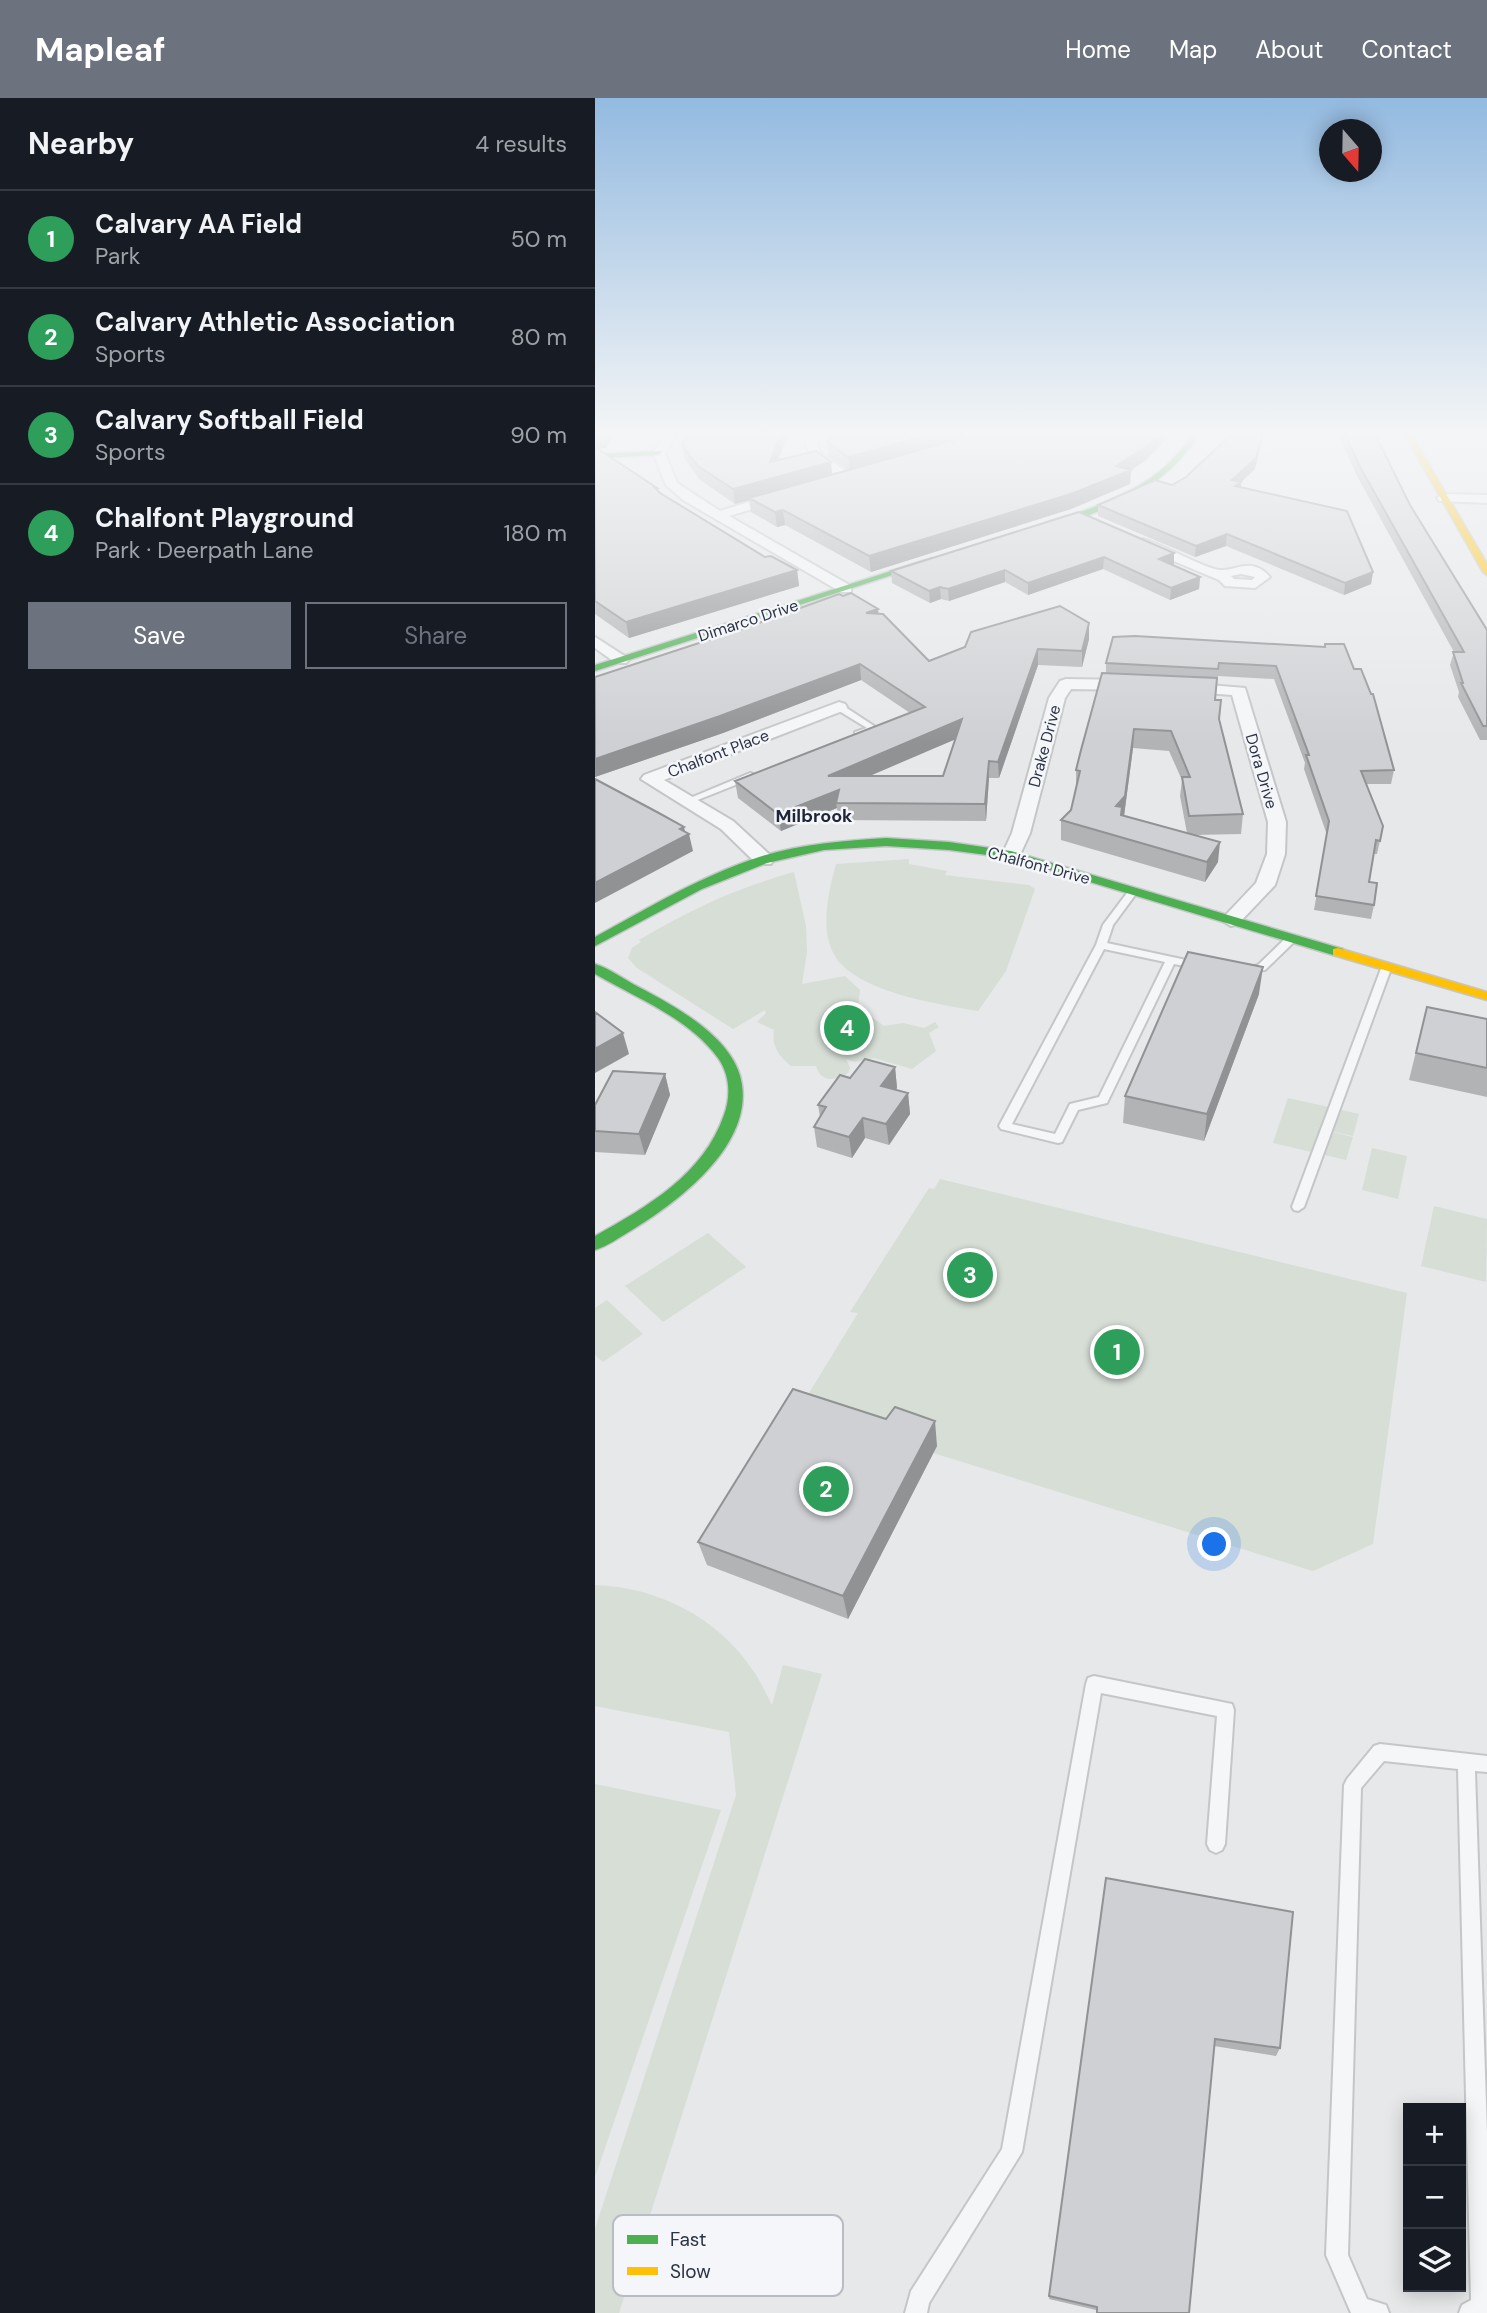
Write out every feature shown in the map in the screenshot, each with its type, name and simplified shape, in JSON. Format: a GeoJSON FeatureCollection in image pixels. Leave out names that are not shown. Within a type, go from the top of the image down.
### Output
{"type":"FeatureCollection","features":[{"type":"Feature","properties":{"kind":"street"},"geometry":{"type":"LineString","coordinates":[[754,535],[846,589]]}},
{"type":"Feature","properties":{"kind":"street"},"geometry":{"type":"LineString","coordinates":[[1465,535],[1487,572]]}},
{"type":"Feature","properties":{"kind":"street"},"geometry":{"type":"LineString","coordinates":[[1127,536],[1224,577]]}},
{"type":"Feature","properties":{"kind":"street","name":"Dimarco Drive"},"geometry":{"type":"LineString","coordinates":[[595,668],[949,556]]}},
{"type":"Feature","properties":{"kind":"street"},"geometry":{"type":"LineString","coordinates":[[595,641],[621,660]]}},
{"type":"Feature","properties":{"kind":"street","name":"Drake Drive"},"geometry":{"type":"LineString","coordinates":[[1011,855],[1021,833],[1057,698],[1066,684],[1083,682],[1148,686]]}},
{"type":"Feature","properties":{"kind":"street","name":"Dora Drive"},"geometry":{"type":"LineString","coordinates":[[1174,687],[1239,691],[1277,822],[1276,854],[1265,885],[1231,920]]}},
{"type":"Feature","properties":{"kind":"street","name":"Chalfont Place"},"geometry":{"type":"LineString","coordinates":[[764,860],[727,825],[650,779],[839,706]]}},
{"type":"Feature","properties":{"kind":"street","name":"Chalfont Drive"},"geometry":{"type":"LineString","coordinates":[[595,942],[690,889],[764,860],[818,848],[869,843],[959,845],[1011,855],[1487,996]]}},
{"type":"Feature","properties":{"kind":"street"},"geometry":{"type":"LineString","coordinates":[[595,968],[703,1035],[727,1060],[737,1086],[733,1119],[713,1154],[682,1187],[595,1244]]}},
{"type":"Feature","properties":{"kind":"lane"},"geometry":{"type":"LineString","coordinates":[[839,706],[873,728],[848,738]]}},
{"type":"Feature","properties":{"kind":"lane"},"geometry":{"type":"LineString","coordinates":[[687,801],[762,772]]}},
{"type":"Feature","properties":{"kind":"lane"},"geometry":{"type":"LineString","coordinates":[[1133,891],[1108,925],[1101,945],[1005,1126],[1058,1139],[1075,1107],[1103,1100],[1171,960]]}},
{"type":"Feature","properties":{"kind":"lane"},"geometry":{"type":"LineString","coordinates":[[1235,974],[1261,968],[1292,938]]}},
{"type":"Feature","properties":{"kind":"lane"},"geometry":{"type":"LineString","coordinates":[[1101,945],[1209,968]]}},
{"type":"Feature","properties":{"kind":"lane"},"geometry":{"type":"LineString","coordinates":[[1298,1207],[1387,966]]}},
{"type":"Feature","properties":{"kind":"lane"},"geometry":{"type":"LineString","coordinates":[[916,2313],[919,2299],[1012,2152],[1094,1684],[1226,1710],[1216,1844]]}},
{"type":"Feature","properties":{"kind":"lane"},"geometry":{"type":"LineString","coordinates":[[1378,2313],[1360,2308],[1337,2255],[1353,1785],[1380,1752],[1487,1764]]}},
{"type":"Feature","properties":{"kind":"lane"},"geometry":{"type":"LineString","coordinates":[[1467,1762],[1482,2305],[1470,2313]]}},
{"type":"Feature","properties":{"kind":"shaded area"},"geometry":{"type":"Polygon","coordinates":[[[909,859],[909,864],[947,871],[945,875],[1029,885],[1035,889],[1006,971],[978,1011],[905,996],[869,983],[841,964],[834,954],[829,942],[827,916],[836,864],[909,859]]]}},
{"type":"Feature","properties":{"kind":"shaded area"},"geometry":{"type":"Polygon","coordinates":[[[794,872],[806,926],[807,952],[802,984],[845,976],[860,990],[858,1007],[884,1026],[903,1023],[924,1028],[935,1022],[939,1027],[929,1033],[936,1051],[912,1069],[874,1058],[855,1062],[846,1059],[850,1068],[848,1073],[829,1079],[818,1072],[816,1066],[791,1066],[777,1050],[774,1030],[757,1022],[766,1013],[765,1010],[733,1029],[637,968],[628,958],[632,948],[641,942],[639,940],[677,919],[734,892],[794,872]]]}},
{"type":"Feature","properties":{"kind":"shaded area"},"geometry":{"type":"Polygon","coordinates":[[[1288,1098],[1359,1114],[1353,1136],[1308,1126],[1353,1137],[1346,1160],[1273,1143],[1288,1098]]]}},
{"type":"Feature","properties":{"kind":"shaded area"},"geometry":{"type":"Polygon","coordinates":[[[1372,1148],[1407,1156],[1398,1199],[1362,1190],[1372,1148]]]}},
{"type":"Feature","properties":{"kind":"shaded area"},"geometry":{"type":"Polygon","coordinates":[[[940,1179],[1407,1293],[1373,1544],[1313,1571],[798,1411],[858,1313],[850,1312],[929,1188],[934,1189],[940,1179]]]}},
{"type":"Feature","properties":{"kind":"shaded area"},"geometry":{"type":"Polygon","coordinates":[[[1434,1206],[1487,1219],[1486,1282],[1421,1266],[1434,1206]]]}},
{"type":"Feature","properties":{"kind":"shaded area"},"geometry":{"type":"Polygon","coordinates":[[[708,1233],[746,1267],[663,1322],[625,1286],[708,1233]]]}},
{"type":"Feature","properties":{"kind":"shaded area"},"geometry":{"type":"Polygon","coordinates":[[[607,1300],[643,1334],[603,1362],[595,1355],[595,1308],[607,1300]]]}},
{"type":"Feature","properties":{"kind":"shaded area"},"geometry":{"type":"Polygon","coordinates":[[[595,1585],[618,1587],[664,1599],[705,1621],[740,1653],[757,1676],[772,1705],[783,1665],[822,1674],[650,2215],[613,2215],[613,2296],[624,2296],[619,2313],[595,2313],[595,2229],[736,1795],[729,1732],[595,1706],[595,1585]]]}},
{"type":"Feature","properties":{"kind":"shaded area"},"geometry":{"type":"Polygon","coordinates":[[[595,1784],[721,1810],[595,2177],[595,1784]]]}},
{"type":"Feature","properties":{"kind":"building"},"geometry":{"type":"Polygon","coordinates":[[[595,535],[730,535],[765,557],[771,556],[797,570],[626,622],[595,601],[595,535]]]}},
{"type":"Feature","properties":{"kind":"building"},"geometry":{"type":"Polygon","coordinates":[[[830,535],[936,535],[869,556],[830,535]]]}},
{"type":"Feature","properties":{"kind":"building"},"geometry":{"type":"Polygon","coordinates":[[[1005,535],[1133,535],[1174,553],[1159,559],[1200,577],[1171,588],[1104,557],[1028,583],[1005,570],[948,589],[940,587],[929,591],[891,571],[1005,535]]]}},
{"type":"Feature","properties":{"kind":"building"},"geometry":{"type":"Polygon","coordinates":[[[1171,535],[1223,535],[1196,546],[1171,535]]]}},
{"type":"Feature","properties":{"kind":"building"},"geometry":{"type":"Polygon","coordinates":[[[1230,535],[1357,535],[1373,572],[1345,583],[1230,535]]]}},
{"type":"Feature","properties":{"kind":"building"},"geometry":{"type":"Polygon","coordinates":[[[1399,535],[1429,535],[1487,630],[1487,726],[1483,726],[1461,683],[1453,652],[1464,652],[1399,535]]]}},
{"type":"Feature","properties":{"kind":"building"},"geometry":{"type":"Polygon","coordinates":[[[851,593],[878,609],[866,613],[883,614],[929,661],[965,647],[971,632],[1060,606],[1089,623],[1082,651],[1038,649],[998,762],[989,761],[985,804],[836,803],[839,790],[778,814],[735,781],[925,707],[860,664],[595,759],[595,677],[839,594],[843,596],[851,593]],[[962,719],[828,776],[943,776],[962,719]]]}},
{"type":"Feature","properties":{"kind":"building"},"geometry":{"type":"Polygon","coordinates":[[[1113,637],[1325,647],[1325,644],[1344,644],[1354,669],[1361,669],[1373,694],[1394,770],[1361,771],[1383,826],[1380,841],[1376,840],[1369,882],[1377,883],[1374,905],[1316,896],[1329,821],[1306,755],[1309,755],[1276,666],[1219,663],[1218,669],[1106,663],[1113,637]]]}},
{"type":"Feature","properties":{"kind":"building"},"geometry":{"type":"Polygon","coordinates":[[[1102,673],[1217,678],[1215,700],[1221,700],[1219,719],[1243,814],[1189,816],[1182,777],[1190,777],[1171,731],[1134,729],[1125,796],[1116,806],[1122,807],[1121,815],[1220,842],[1207,862],[1061,820],[1071,810],[1080,771],[1076,770],[1102,673]]]}},
{"type":"Feature","properties":{"kind":"building"},"geometry":{"type":"Polygon","coordinates":[[[595,779],[684,827],[680,829],[689,834],[595,883],[595,779]]]}},
{"type":"Feature","properties":{"kind":"building"},"geometry":{"type":"Polygon","coordinates":[[[1188,952],[1263,967],[1207,1114],[1125,1096],[1188,952]]]}},
{"type":"Feature","properties":{"kind":"building"},"geometry":{"type":"Polygon","coordinates":[[[1427,1007],[1487,1019],[1487,1068],[1416,1053],[1427,1007]]]}},
{"type":"Feature","properties":{"kind":"building"},"geometry":{"type":"Polygon","coordinates":[[[595,1012],[623,1033],[595,1049],[595,1012]]]}},
{"type":"Feature","properties":{"kind":"building"},"geometry":{"type":"Polygon","coordinates":[[[865,1059],[895,1067],[881,1086],[908,1093],[886,1124],[863,1118],[849,1137],[814,1127],[826,1107],[818,1105],[840,1075],[850,1078],[865,1059]]]}},
{"type":"Feature","properties":{"kind":"building"},"geometry":{"type":"Polygon","coordinates":[[[613,1071],[665,1074],[639,1134],[595,1131],[595,1105],[613,1071]]]}},
{"type":"Feature","properties":{"kind":"building"},"geometry":{"type":"Polygon","coordinates":[[[793,1389],[886,1419],[895,1407],[935,1421],[843,1596],[698,1542],[793,1389]]]}},
{"type":"Feature","properties":{"kind":"building"},"geometry":{"type":"Polygon","coordinates":[[[1106,1878],[1293,1912],[1280,2048],[1215,2039],[1189,2313],[1097,2313],[1097,2307],[1049,2296],[1106,1878]]]}},
{"type":"Feature","properties":{"kind":"traffic: fast"},"geometry":{"type":"LineString","coordinates":[[595,668],[935,560]]}},
{"type":"Feature","properties":{"kind":"traffic: fast"},"geometry":{"type":"LineString","coordinates":[[595,942],[698,886],[763,860],[824,846],[886,842],[949,846],[1011,855],[1338,952]]}},
{"type":"Feature","properties":{"kind":"traffic: fast"},"geometry":{"type":"LineString","coordinates":[[595,968],[658,1003],[703,1035],[727,1061],[734,1076],[736,1093],[725,1134],[697,1173],[659,1205],[595,1244]]}},
{"type":"Feature","properties":{"kind":"traffic: slow"},"geometry":{"type":"LineString","coordinates":[[1466,535],[1487,572]]}},
{"type":"Feature","properties":{"kind":"traffic: slow"},"geometry":{"type":"LineString","coordinates":[[1338,952],[1487,996]]}},
{"type":"Feature","properties":{"kind":"place","name":"Chalfont Playground"},"geometry":{"type":"Point","coordinates":[847,1028]}},
{"type":"Feature","properties":{"kind":"place","name":"Calvary Softball Field"},"geometry":{"type":"Point","coordinates":[970,1275]}},
{"type":"Feature","properties":{"kind":"place","name":"Calvary AA Field"},"geometry":{"type":"Point","coordinates":[1117,1352]}},
{"type":"Feature","properties":{"kind":"place","name":"Calvary Athletic Association"},"geometry":{"type":"Point","coordinates":[826,1489]}},
{"type":"Feature","properties":{"kind":"district","name":"Milbrook"},"geometry":{"type":"Point","coordinates":[814,816]}}]}
